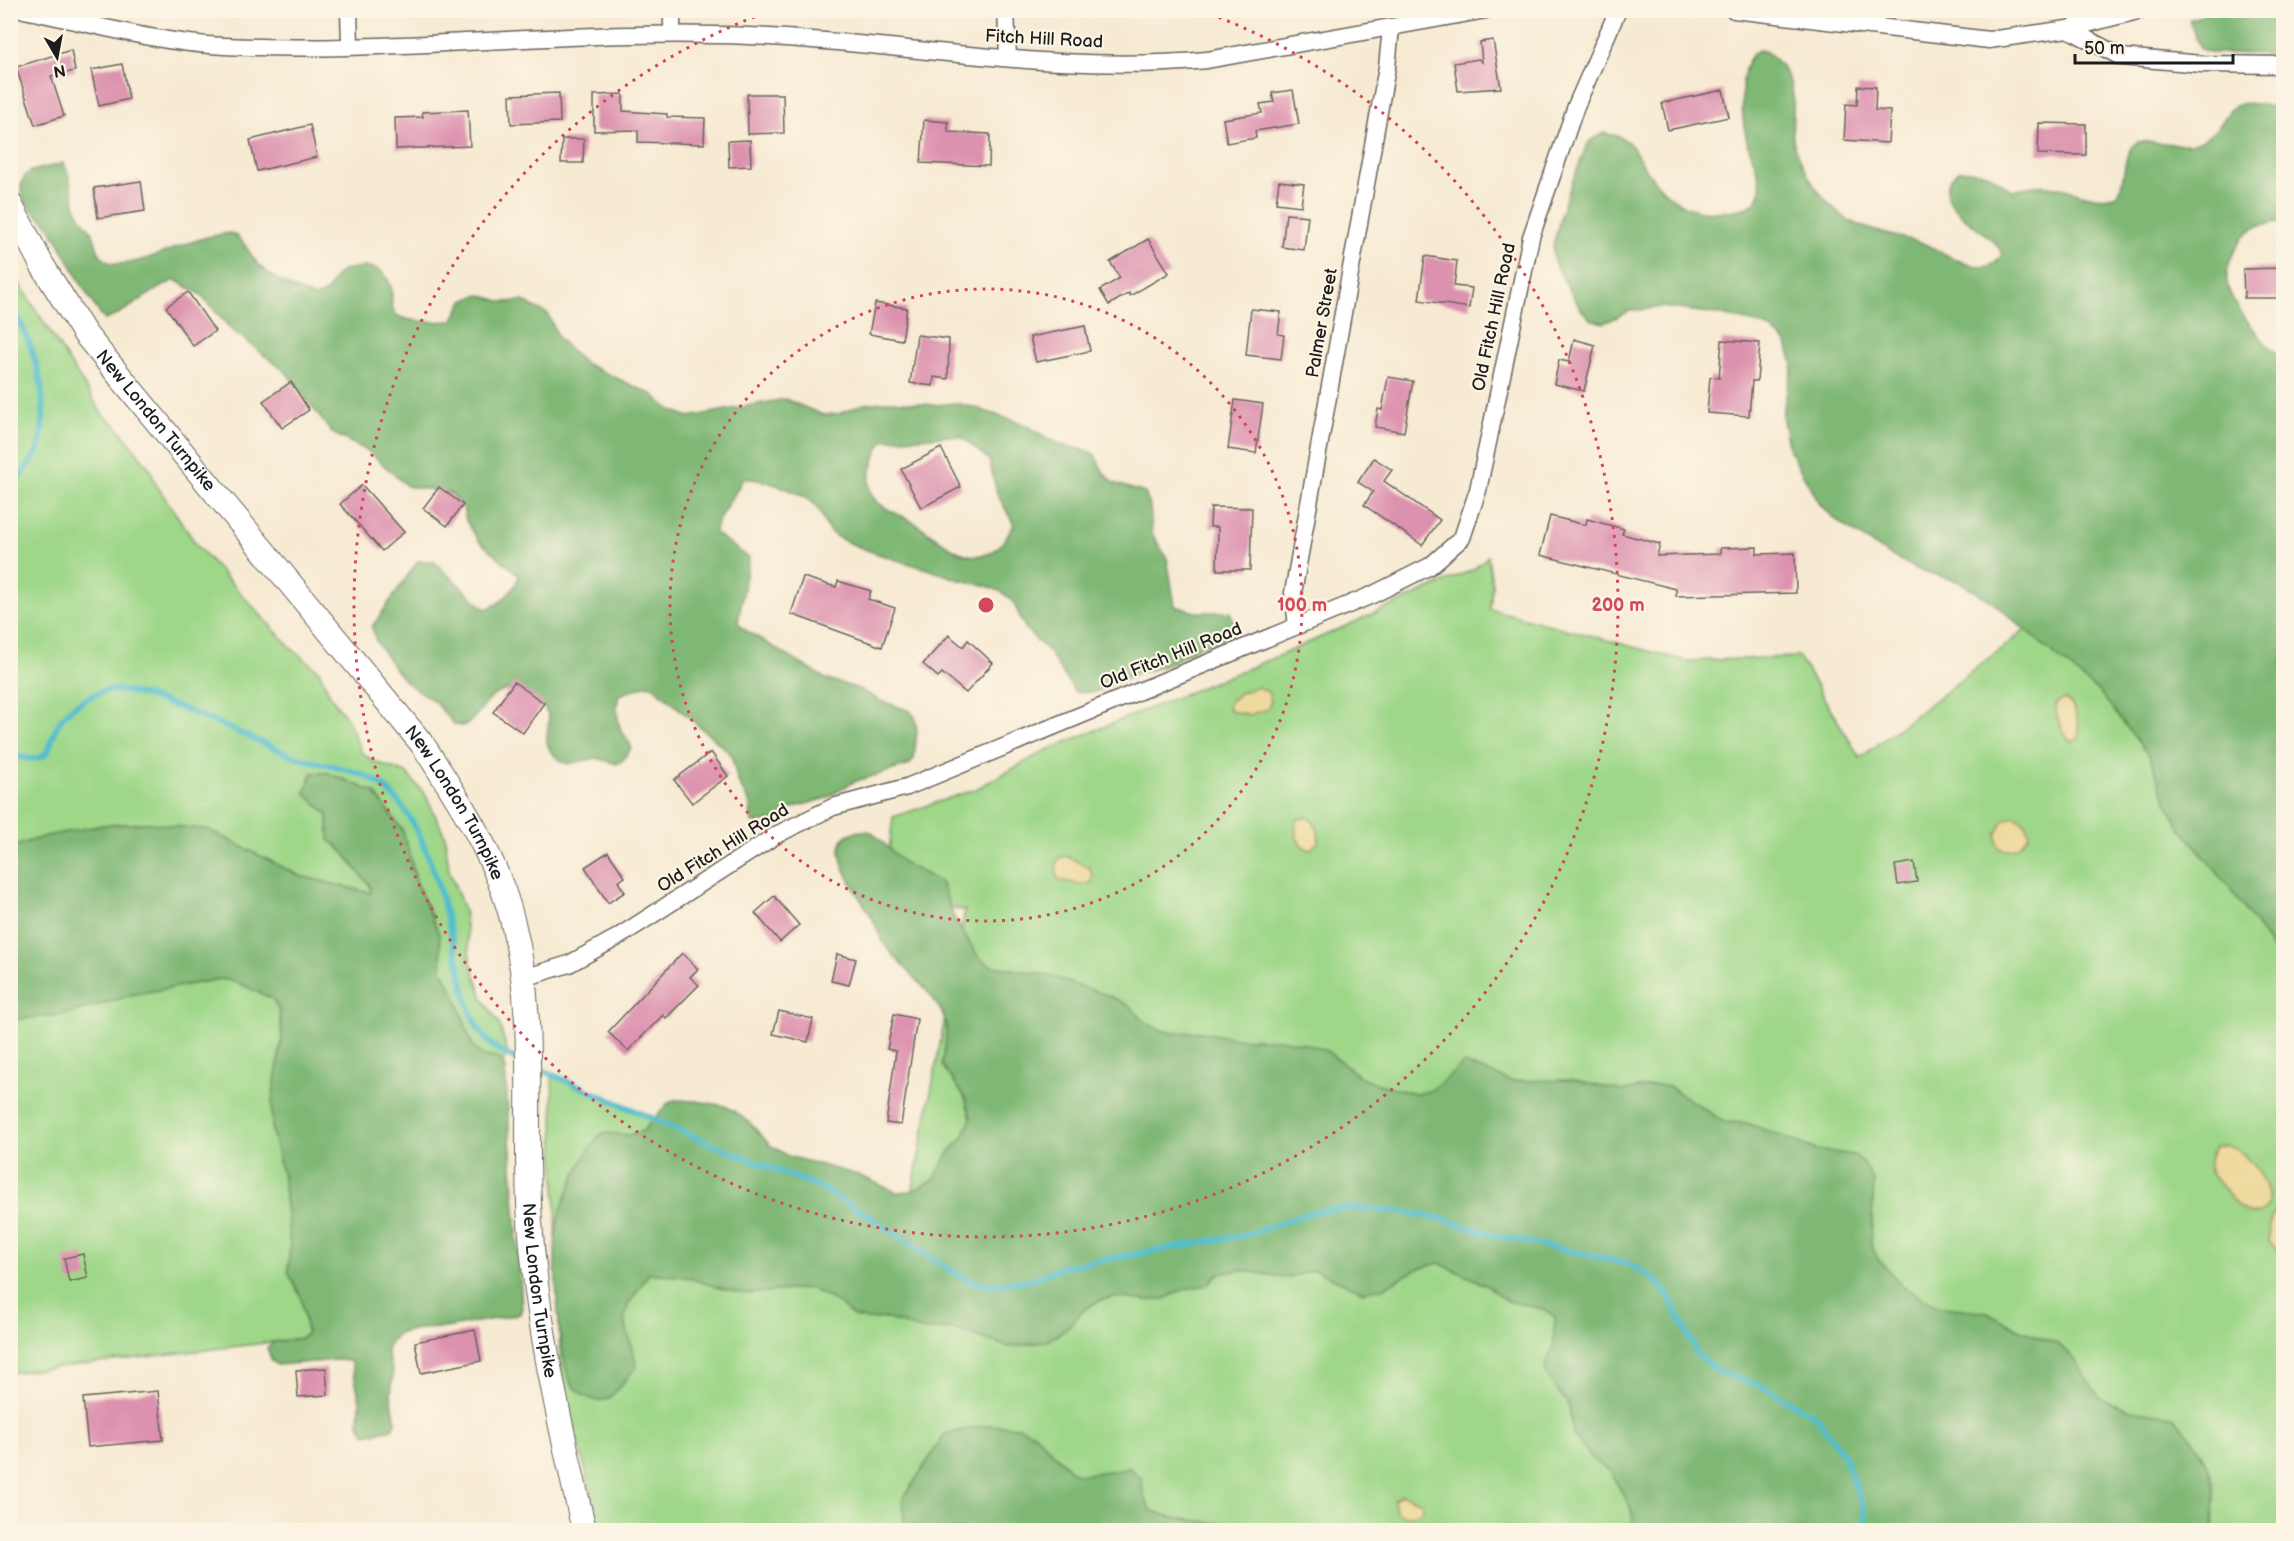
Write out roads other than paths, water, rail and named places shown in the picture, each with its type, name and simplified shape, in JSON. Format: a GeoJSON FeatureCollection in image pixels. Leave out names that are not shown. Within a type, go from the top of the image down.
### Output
{"type":"FeatureCollection","features":[{"type":"Feature","properties":{"kind":"main road","name":"New London Turnpike"},"geometry":{"type":"LineString","coordinates":[[10,204],[42,265],[85,334],[423,745],[468,815],[494,867],[513,921],[524,978],[528,1040],[530,1220],[538,1302],[554,1396],[584,1530]]}},
{"type":"Feature","properties":{"kind":"street","name":"Fitch Hill Road"},"geometry":{"type":"LineString","coordinates":[[24,10],[180,42],[212,45],[350,45],[672,34],[751,36],[1008,57],[1161,64],[1207,60],[1486,10]]}},
{"type":"Feature","properties":{"kind":"street"},"geometry":{"type":"LineString","coordinates":[[349,10],[350,45]]}},
{"type":"Feature","properties":{"kind":"street"},"geometry":{"type":"LineString","coordinates":[[672,10],[672,34]]}},
{"type":"Feature","properties":{"kind":"street"},"geometry":{"type":"LineString","coordinates":[[1006,10],[1008,57]]}},
{"type":"Feature","properties":{"kind":"street","name":"Old Fitch Hill Road"},"geometry":{"type":"LineString","coordinates":[[524,978],[569,964],[618,937],[778,834],[833,807],[907,787],[1372,595],[1430,566],[1462,538],[1478,490],[1531,237],[1576,106],[1618,10]]}},
{"type":"Feature","properties":{"kind":"street"},"geometry":{"type":"LineString","coordinates":[[1734,10],[1989,40],[2068,29],[2141,10]]}},
{"type":"Feature","properties":{"kind":"street","name":"Palmer Street"},"geometry":{"type":"LineString","coordinates":[[1297,625],[1293,593],[1387,67],[1391,28]]}},
{"type":"Feature","properties":{"kind":"street"},"geometry":{"type":"LineString","coordinates":[[2068,29],[2121,57],[2202,64],[2283,65]]}},
{"type":"Feature","properties":{"kind":"waterway"},"geometry":{"type":"LineString","coordinates":[[10,304],[27,337],[33,355],[42,390],[43,409],[37,451],[27,468],[10,487]]}},
{"type":"Feature","properties":{"kind":"waterway"},"geometry":{"type":"LineString","coordinates":[[10,755],[26,758],[43,756],[56,728],[70,710],[104,691],[121,691],[143,695],[197,714],[291,755],[366,776],[387,789],[404,808],[418,832],[439,887],[468,1004],[479,1030],[498,1049],[523,1062]]}},
{"type":"Feature","properties":{"kind":"waterway"},"geometry":{"type":"LineString","coordinates":[[535,1067],[704,1141],[819,1187],[867,1215],[951,1271],[976,1283],[993,1285],[1030,1280],[1063,1267],[1250,1234],[1312,1212],[1345,1208],[1398,1211],[1443,1219],[1493,1235],[1627,1263],[1652,1277],[1668,1295],[1698,1355],[1719,1372],[1764,1387],[1817,1417],[1845,1458],[1866,1516],[1864,1530]]}}]}
